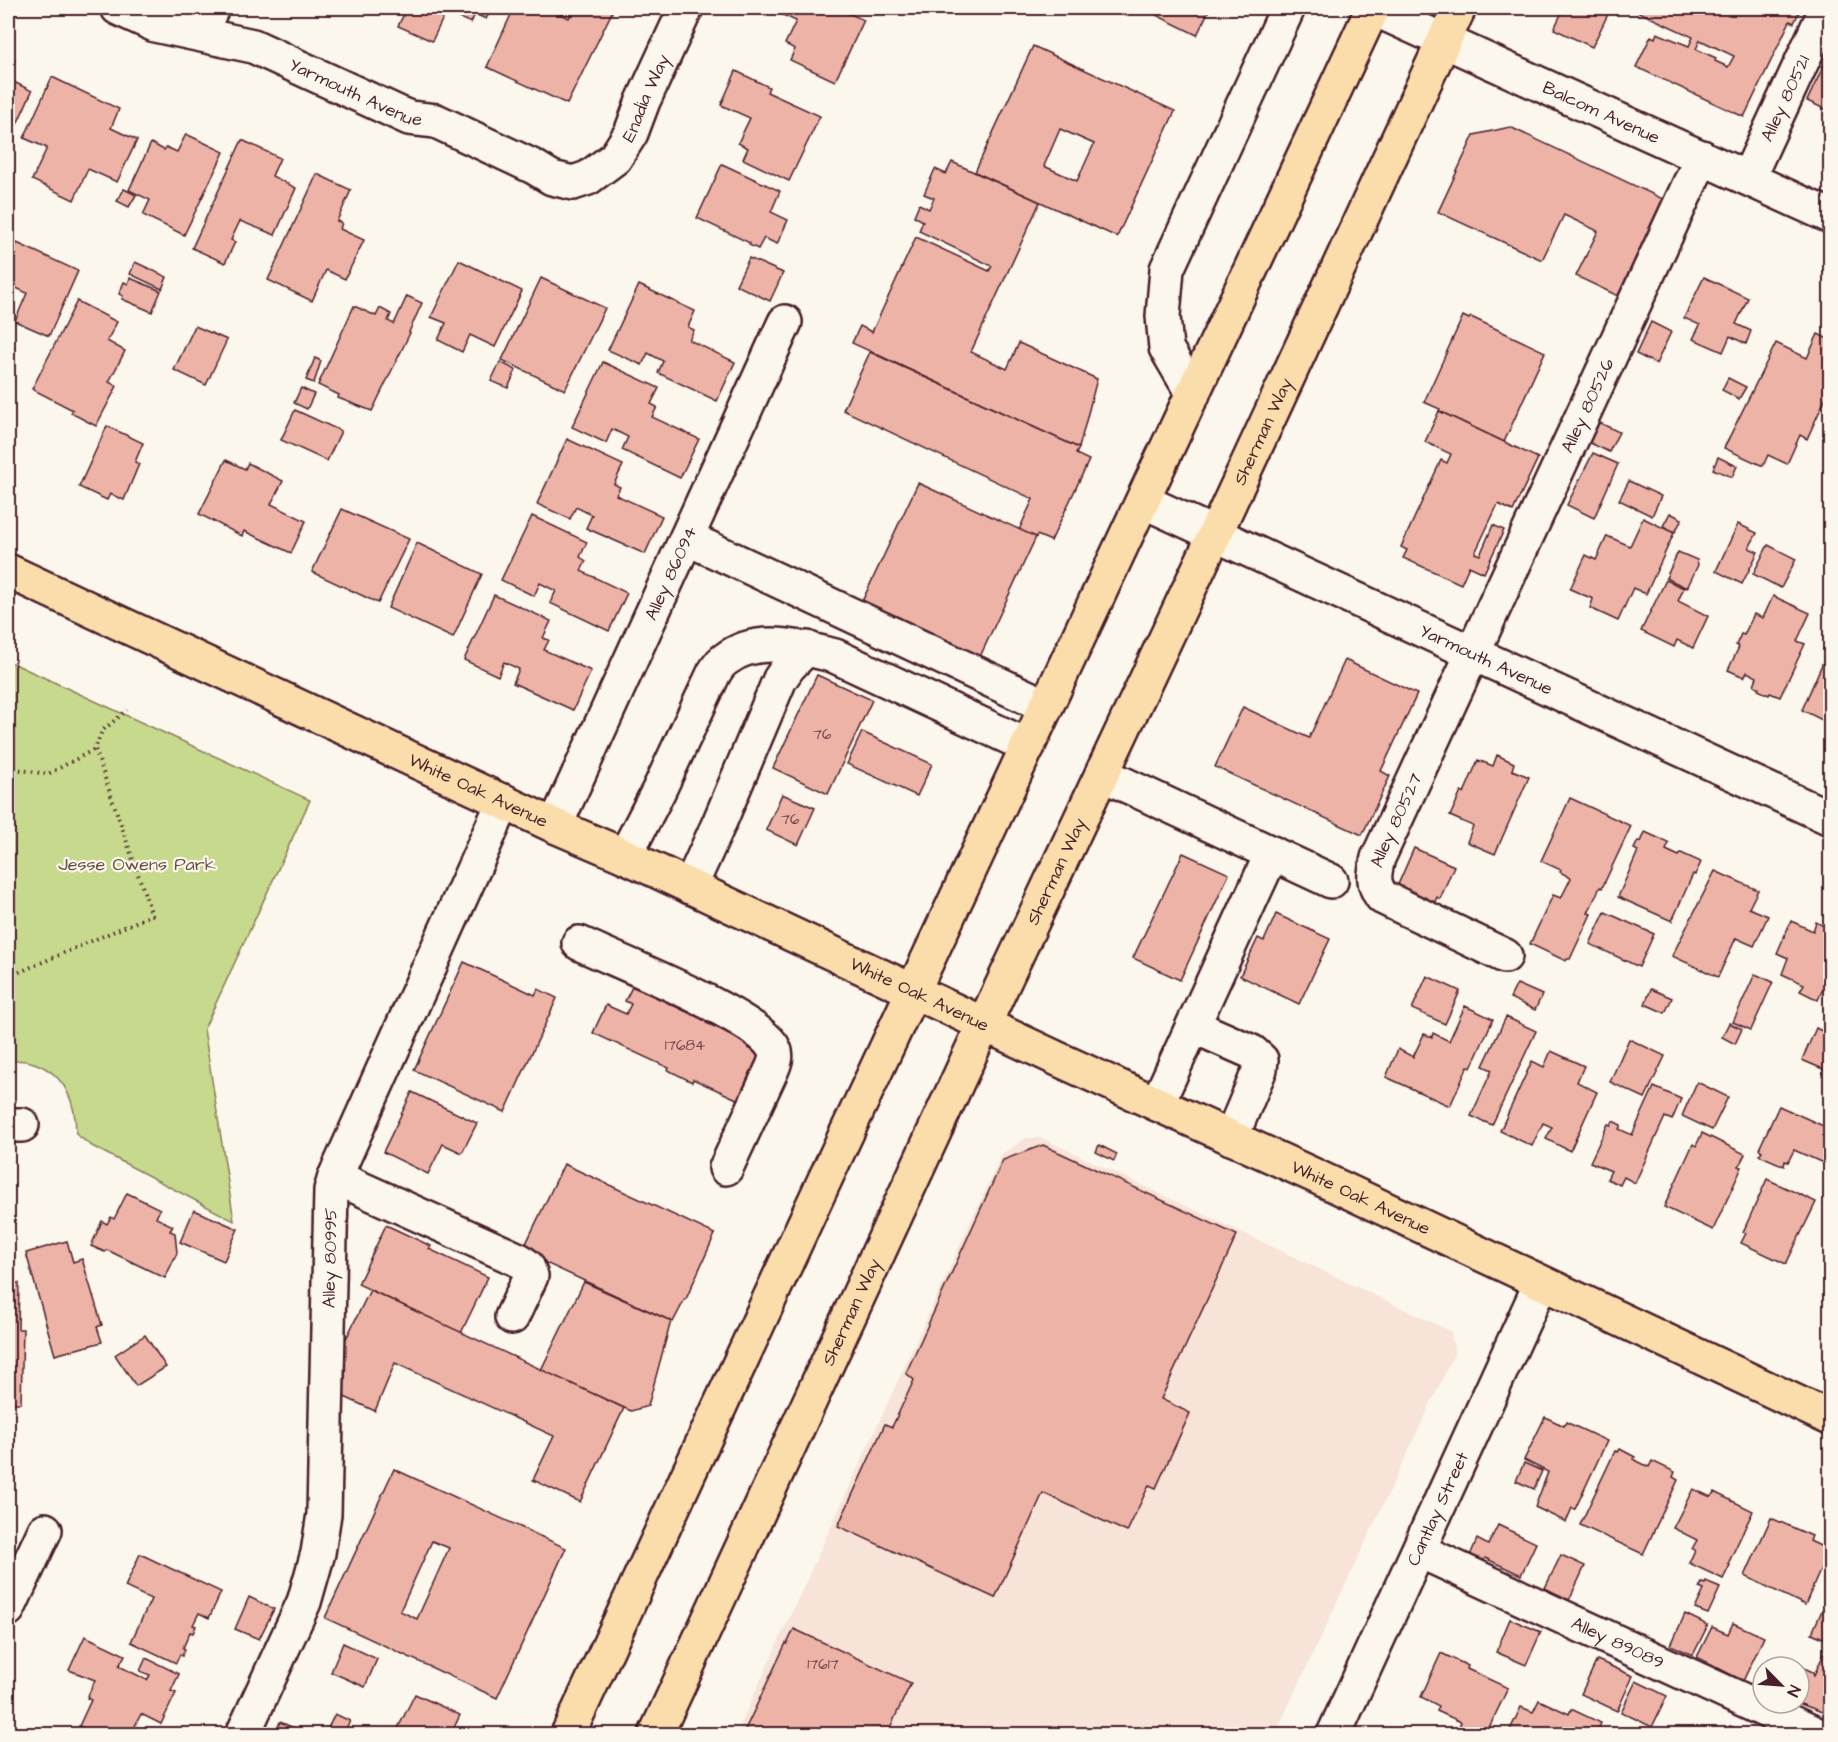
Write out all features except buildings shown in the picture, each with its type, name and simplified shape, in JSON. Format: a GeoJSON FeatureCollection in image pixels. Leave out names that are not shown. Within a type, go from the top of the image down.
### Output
{"type":"FeatureCollection","features":[{"type":"Feature","properties":{"kind":"main road"},"geometry":{"type":"LineString","coordinates":[[568,1734],[1373,8]]}},
{"type":"Feature","properties":{"kind":"main road","name":"Sherman Way"},"geometry":{"type":"LineString","coordinates":[[656,1734],[984,1024],[1459,8]]}},
{"type":"Feature","properties":{"kind":"main road","name":"White Oak Avenue"},"geometry":{"type":"LineString","coordinates":[[8,571],[1830,1418]]}},
{"type":"Feature","properties":{"kind":"street","name":"Yarmouth Avenue"},"geometry":{"type":"LineString","coordinates":[[118,8],[155,25],[205,21],[253,46],[409,118],[436,121],[534,167],[552,178],[573,183],[588,178]]}},
{"type":"Feature","properties":{"kind":"street","name":"Enadia Way"},"geometry":{"type":"LineString","coordinates":[[588,178],[615,158],[631,133],[643,101],[686,8]]}},
{"type":"Feature","properties":{"kind":"street"},"geometry":{"type":"LineString","coordinates":[[1193,393],[1166,348],[1163,316],[1167,269],[1288,8]]}},
{"type":"Feature","properties":{"kind":"street","name":"Balcom Avenue"},"geometry":{"type":"LineString","coordinates":[[1373,8],[1830,216]]}},
{"type":"Feature","properties":{"kind":"street","name":"Alley 80521"},"geometry":{"type":"LineString","coordinates":[[1748,178],[1822,16]]}},
{"type":"Feature","properties":{"kind":"street","name":"Alley 80526"},"geometry":{"type":"LineString","coordinates":[[1472,653],[1702,157]]}},
{"type":"Feature","properties":{"kind":"street","name":"Alley 86094"},"geometry":{"type":"LineString","coordinates":[[555,826],[784,322]]}},
{"type":"Feature","properties":{"kind":"street","name":"Yarmouth Avenue"},"geometry":{"type":"LineString","coordinates":[[1143,501],[1830,818]]}},
{"type":"Feature","properties":{"kind":"street"},"geometry":{"type":"LineString","coordinates":[[687,538],[1046,706]]}},
{"type":"Feature","properties":{"kind":"street"},"geometry":{"type":"LineString","coordinates":[[625,856],[714,673],[726,658],[747,648],[770,645],[807,648],[835,656],[1028,746]]}},
{"type":"Feature","properties":{"kind":"street"},"geometry":{"type":"LineString","coordinates":[[690,888],[780,679],[807,648]]}},
{"type":"Feature","properties":{"kind":"street","name":"Alley 80527"},"geometry":{"type":"LineString","coordinates":[[1472,653],[1378,858],[1374,874],[1376,889],[1382,897],[1505,956]]}},
{"type":"Feature","properties":{"kind":"street"},"geometry":{"type":"LineString","coordinates":[[1102,774],[1331,881]]}},
{"type":"Feature","properties":{"kind":"street","name":"Alley 80995"},"geometry":{"type":"LineString","coordinates":[[243,1734],[304,1602],[318,1553],[324,1515],[331,1190],[504,801]]}},
{"type":"Feature","properties":{"kind":"street"},"geometry":{"type":"LineString","coordinates":[[1157,1104],[1272,853]]}},
{"type":"Feature","properties":{"kind":"street"},"geometry":{"type":"LineString","coordinates":[[579,944],[727,1012],[762,1035],[774,1048],[776,1057],[772,1069],[726,1168]]}},
{"type":"Feature","properties":{"kind":"street"},"geometry":{"type":"LineString","coordinates":[[1193,1026],[1252,1052],[1261,1060],[1260,1069],[1231,1138]]}},
{"type":"Feature","properties":{"kind":"street"},"geometry":{"type":"LineString","coordinates":[[335,1177],[528,1266],[531,1276],[512,1317]]}},
{"type":"Feature","properties":{"kind":"street","name":"Cantlay Street"},"geometry":{"type":"LineString","coordinates":[[1334,1734],[1420,1551],[1541,1283]]}},
{"type":"Feature","properties":{"kind":"street"},"geometry":{"type":"LineString","coordinates":[[8,1610],[45,1530]]}},
{"type":"Feature","properties":{"kind":"street","name":"Alley 89089"},"geometry":{"type":"LineString","coordinates":[[1420,1551],[1816,1734]]}},
{"type":"Feature","properties":{"kind":"path"},"geometry":{"type":"LineString","coordinates":[[8,768],[48,774],[95,748],[102,731],[127,710]]}},
{"type":"Feature","properties":{"kind":"path"},"geometry":{"type":"LineString","coordinates":[[8,977],[152,915],[95,748]]}},
{"type":"Feature","properties":{"kind":"shaded area"},"geometry":{"type":"Polygon","coordinates":[[[1026,1138],[1042,1138],[1450,1331],[1455,1352],[1275,1734],[736,1734],[1002,1154],[1026,1138]]]}},
{"type":"Feature","properties":{"kind":"green space","name":"Jesse Owens Park"},"geometry":{"type":"Polygon","coordinates":[[[8,661],[310,800],[204,1029],[234,1221],[92,1146],[76,1134],[71,1101],[67,1091],[54,1075],[31,1062],[18,1060],[8,1063],[8,661]]]}}]}
